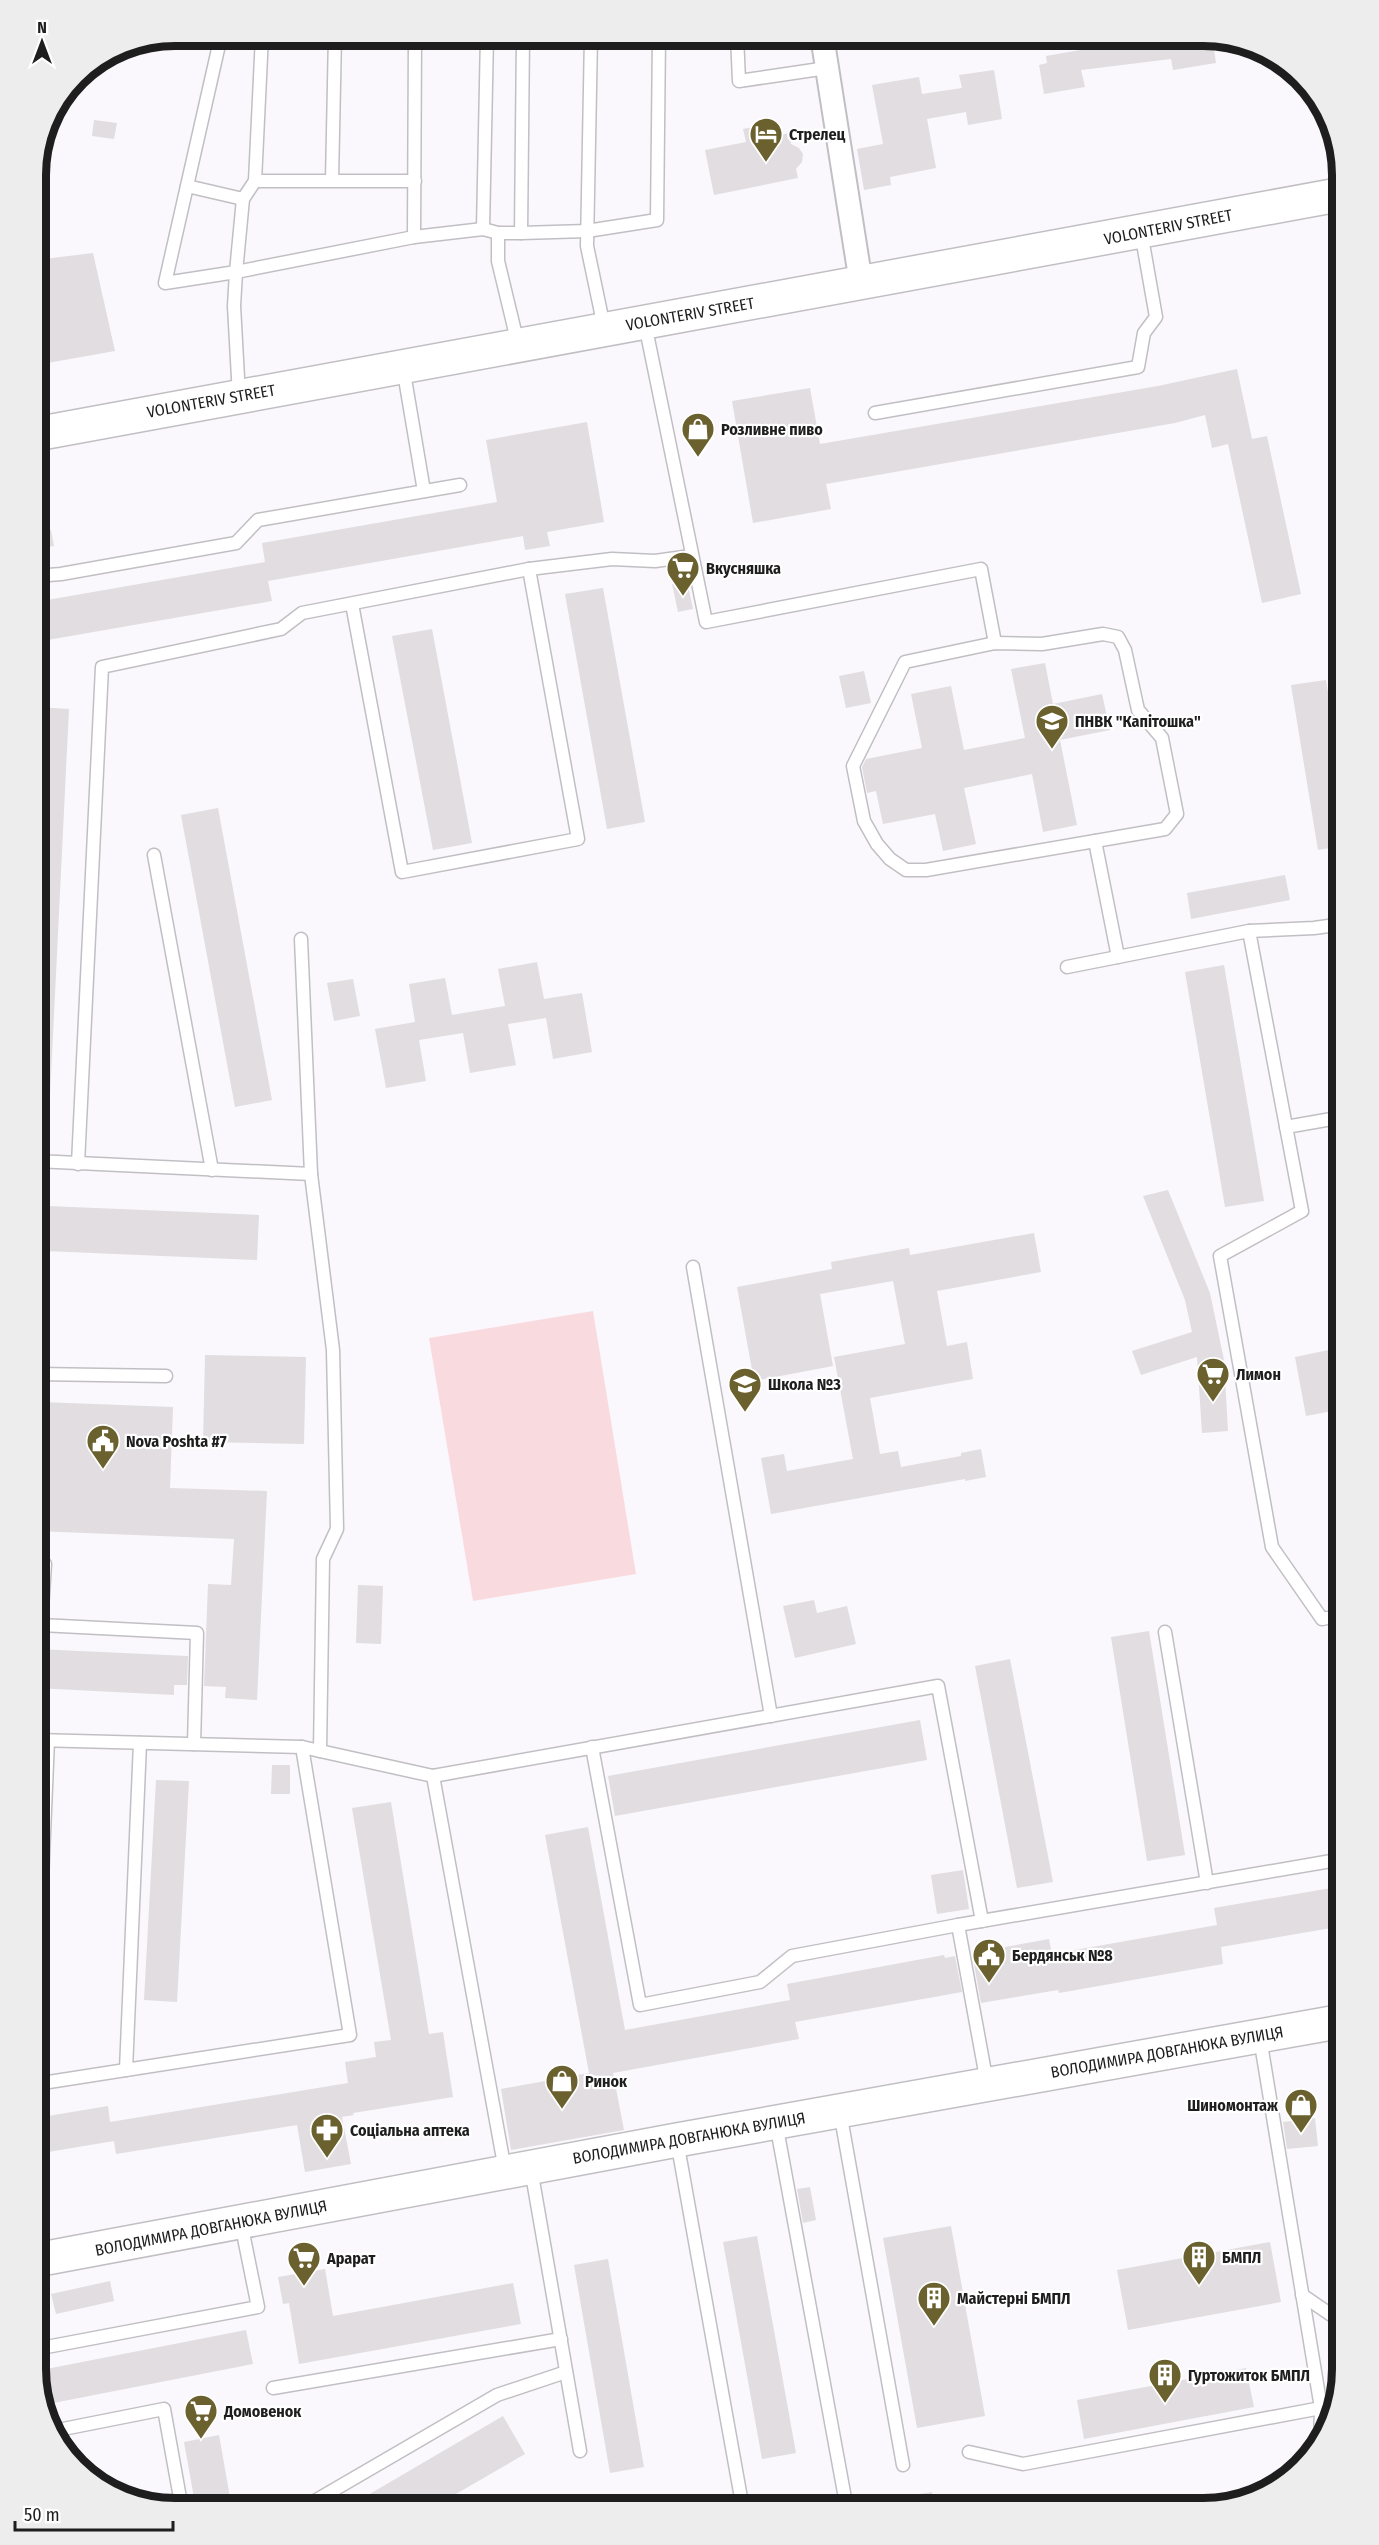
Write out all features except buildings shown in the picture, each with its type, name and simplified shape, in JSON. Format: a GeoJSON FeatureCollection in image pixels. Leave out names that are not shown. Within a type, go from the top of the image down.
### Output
{"type":"FeatureCollection","features":[{"type":"Feature","properties":{"kind":"street"},"geometry":{"type":"LineString","coordinates":[[824,47],[861,283]]}},
{"type":"Feature","properties":{"kind":"street","name":"VOLONTERIV STREET"},"geometry":{"type":"LineString","coordinates":[[47,432],[1332,197]]}},
{"type":"Feature","properties":{"kind":"street","name":"ВОЛОДИМИРА ДОВГАНЮКА ВУЛИЦЯ"},"geometry":{"type":"LineString","coordinates":[[46,2258],[677,2140],[1332,2023]]}},
{"type":"Feature","properties":{"kind":"lane"},"geometry":{"type":"LineString","coordinates":[[219,46],[165,283],[236,272],[414,237],[483,229],[498,233],[587,231],[657,220],[659,46]]}},
{"type":"Feature","properties":{"kind":"lane"},"geometry":{"type":"LineString","coordinates":[[239,396],[234,306],[236,272],[243,199],[255,181],[262,46]]}},
{"type":"Feature","properties":{"kind":"lane"},"geometry":{"type":"LineString","coordinates":[[332,180],[335,46]]}},
{"type":"Feature","properties":{"kind":"lane"},"geometry":{"type":"LineString","coordinates":[[414,237],[415,46]]}},
{"type":"Feature","properties":{"kind":"lane"},"geometry":{"type":"LineString","coordinates":[[483,229],[487,46]]}},
{"type":"Feature","properties":{"kind":"lane"},"geometry":{"type":"LineString","coordinates":[[521,233],[523,46]]}},
{"type":"Feature","properties":{"kind":"lane"},"geometry":{"type":"LineString","coordinates":[[591,46],[587,246],[604,330]]}},
{"type":"Feature","properties":{"kind":"lane"},"geometry":{"type":"LineString","coordinates":[[737,47],[739,81],[827,68]]}},
{"type":"Feature","properties":{"kind":"lane"},"geometry":{"type":"LineString","coordinates":[[255,181],[415,181]]}},
{"type":"Feature","properties":{"kind":"lane"},"geometry":{"type":"LineString","coordinates":[[187,186],[243,199]]}},
{"type":"Feature","properties":{"kind":"lane"},"geometry":{"type":"LineString","coordinates":[[875,413],[1138,367],[1144,333],[1156,317],[1141,232]]}},
{"type":"Feature","properties":{"kind":"lane"},"geometry":{"type":"LineString","coordinates":[[498,233],[498,261],[518,346]]}},
{"type":"Feature","properties":{"kind":"lane"},"geometry":{"type":"LineString","coordinates":[[645,322],[706,622],[981,569],[995,643]]}},
{"type":"Feature","properties":{"kind":"lane"},"geometry":{"type":"LineString","coordinates":[[402,366],[424,491]]}},
{"type":"Feature","properties":{"kind":"lane"},"geometry":{"type":"LineString","coordinates":[[47,575],[236,543],[258,520],[460,485]]}},
{"type":"Feature","properties":{"kind":"lane"},"geometry":{"type":"LineString","coordinates":[[78,1164],[102,667],[281,629],[302,613],[529,569],[612,559],[655,561],[691,556]]}},
{"type":"Feature","properties":{"kind":"lane"},"geometry":{"type":"LineString","coordinates":[[352,604],[402,872],[578,840],[529,569]]}},
{"type":"Feature","properties":{"kind":"lane"},"geometry":{"type":"LineString","coordinates":[[1103,633],[1119,637],[1125,650],[1138,710],[1162,738],[1176,814],[1165,829],[926,870],[906,870],[890,859],[877,844],[864,821],[854,766],[904,662],[995,643],[1042,644],[1103,633]]}},
{"type":"Feature","properties":{"kind":"lane"},"geometry":{"type":"LineString","coordinates":[[1095,841],[1118,957]]}},
{"type":"Feature","properties":{"kind":"lane"},"geometry":{"type":"LineString","coordinates":[[154,855],[212,1170]]}},
{"type":"Feature","properties":{"kind":"lane"},"geometry":{"type":"LineString","coordinates":[[1066,967],[1249,931],[1332,926]]}},
{"type":"Feature","properties":{"kind":"lane"},"geometry":{"type":"LineString","coordinates":[[1249,931],[1302,1211],[1220,1256],[1272,1547],[1322,1619],[1332,1617]]}},
{"type":"Feature","properties":{"kind":"lane"},"geometry":{"type":"LineString","coordinates":[[301,939],[311,1174],[333,1350],[337,1517],[337,1529],[323,1559],[320,1751]]}},
{"type":"Feature","properties":{"kind":"lane"},"geometry":{"type":"LineString","coordinates":[[1286,1127],[1332,1119]]}},
{"type":"Feature","properties":{"kind":"lane"},"geometry":{"type":"LineString","coordinates":[[47,1162],[311,1174]]}},
{"type":"Feature","properties":{"kind":"lane"},"geometry":{"type":"LineString","coordinates":[[693,1266],[771,1716]]}},
{"type":"Feature","properties":{"kind":"lane"},"geometry":{"type":"LineString","coordinates":[[46,1374],[166,1376]]}},
{"type":"Feature","properties":{"kind":"lane"},"geometry":{"type":"LineString","coordinates":[[46,1624],[197,1633],[194,1744]]}},
{"type":"Feature","properties":{"kind":"lane"},"geometry":{"type":"LineString","coordinates":[[1165,1632],[1207,1883]]}},
{"type":"Feature","properties":{"kind":"lane"},"geometry":{"type":"LineString","coordinates":[[46,1740],[302,1747],[434,1776],[938,1686],[982,1921]]}},
{"type":"Feature","properties":{"kind":"lane"},"geometry":{"type":"LineString","coordinates":[[126,2070],[140,1743]]}},
{"type":"Feature","properties":{"kind":"lane"},"geometry":{"type":"LineString","coordinates":[[46,2082],[350,2035],[302,1747]]}},
{"type":"Feature","properties":{"kind":"lane"},"geometry":{"type":"LineString","coordinates":[[592,1748],[640,2005],[760,1982],[792,1956],[1332,1861]]}},
{"type":"Feature","properties":{"kind":"lane"},"geometry":{"type":"LineString","coordinates":[[434,1776],[518,2170],[561,2340],[580,2451]]}},
{"type":"Feature","properties":{"kind":"lane"},"geometry":{"type":"LineString","coordinates":[[958,1925],[988,2084]]}},
{"type":"Feature","properties":{"kind":"lane"},"geometry":{"type":"LineString","coordinates":[[1259,2036],[1321,2408],[1321,2424]]}},
{"type":"Feature","properties":{"kind":"lane"},"geometry":{"type":"LineString","coordinates":[[840,2111],[903,2465]]}},
{"type":"Feature","properties":{"kind":"lane"},"geometry":{"type":"LineString","coordinates":[[776,2122],[846,2498]]}},
{"type":"Feature","properties":{"kind":"lane"},"geometry":{"type":"LineString","coordinates":[[677,2140],[741,2498]]}},
{"type":"Feature","properties":{"kind":"lane"},"geometry":{"type":"LineString","coordinates":[[46,2347],[258,2307],[241,2223]]}},
{"type":"Feature","properties":{"kind":"lane"},"geometry":{"type":"LineString","coordinates":[[1302,2295],[1332,2315]]}},
{"type":"Feature","properties":{"kind":"lane"},"geometry":{"type":"LineString","coordinates":[[273,2388],[561,2340]]}},
{"type":"Feature","properties":{"kind":"lane"},"geometry":{"type":"LineString","coordinates":[[320,2498],[496,2395],[566,2372]]}},
{"type":"Feature","properties":{"kind":"lane"},"geometry":{"type":"LineString","coordinates":[[969,2452],[1023,2464],[1321,2408]]}},
{"type":"Feature","properties":{"kind":"lane"},"geometry":{"type":"LineString","coordinates":[[61,2429],[164,2409],[181,2498]]}},
{"type":"Feature","properties":{"kind":"shaded area"},"geometry":{"type":"Polygon","coordinates":[[[593,1311],[636,1574],[473,1601],[429,1338],[593,1311]]]}},
{"type":"Feature","properties":{"kind":"place","name":"Стрелец"},"geometry":{"type":"Point","coordinates":[766,163]}},
{"type":"Feature","properties":{"kind":"place","name":"Розливне пиво"},"geometry":{"type":"Point","coordinates":[698,458]}},
{"type":"Feature","properties":{"kind":"place","name":"Вкусняшка"},"geometry":{"type":"Point","coordinates":[683,597]}},
{"type":"Feature","properties":{"kind":"place","name":"ПНВК \"Капітошка\""},"geometry":{"type":"Point","coordinates":[1052,750]}},
{"type":"Feature","properties":{"kind":"place","name":"Лимон"},"geometry":{"type":"Point","coordinates":[1213,1403]}},
{"type":"Feature","properties":{"kind":"place","name":"Школа №3"},"geometry":{"type":"Point","coordinates":[745,1413]}},
{"type":"Feature","properties":{"kind":"place","name":"Nova Poshta #7"},"geometry":{"type":"Point","coordinates":[103,1470]}},
{"type":"Feature","properties":{"kind":"place","name":"Бердянськ №8"},"geometry":{"type":"Point","coordinates":[989,1984]}},
{"type":"Feature","properties":{"kind":"place","name":"Ринок"},"geometry":{"type":"Point","coordinates":[562,2110]}},
{"type":"Feature","properties":{"kind":"place","name":"Шиномонтаж"},"geometry":{"type":"Point","coordinates":[1301,2134]}},
{"type":"Feature","properties":{"kind":"place","name":"Соціальна аптека"},"geometry":{"type":"Point","coordinates":[327,2159]}},
{"type":"Feature","properties":{"kind":"place","name":"БМПЛ"},"geometry":{"type":"Point","coordinates":[1199,2286]}},
{"type":"Feature","properties":{"kind":"place","name":"Арарат"},"geometry":{"type":"Point","coordinates":[304,2287]}},
{"type":"Feature","properties":{"kind":"place","name":"Майстерні БМПЛ"},"geometry":{"type":"Point","coordinates":[934,2327]}},
{"type":"Feature","properties":{"kind":"place","name":"Гуртожиток БМПЛ"},"geometry":{"type":"Point","coordinates":[1165,2404]}},
{"type":"Feature","properties":{"kind":"place","name":"Домовенок"},"geometry":{"type":"Point","coordinates":[201,2440]}}]}
